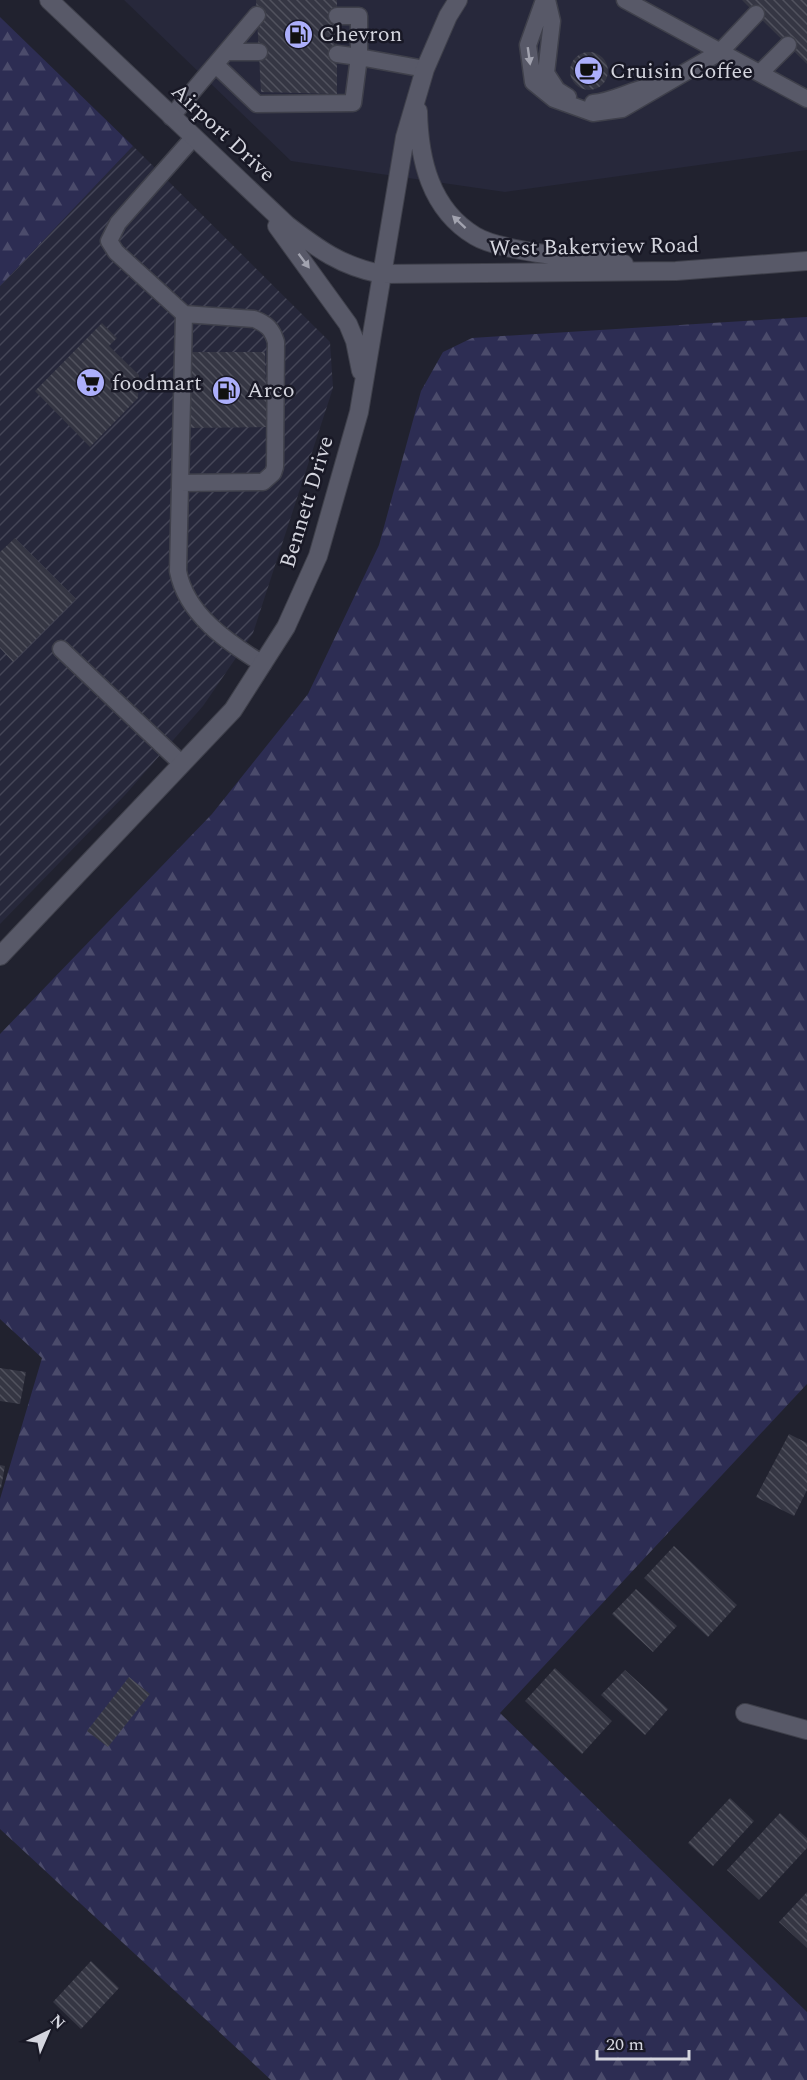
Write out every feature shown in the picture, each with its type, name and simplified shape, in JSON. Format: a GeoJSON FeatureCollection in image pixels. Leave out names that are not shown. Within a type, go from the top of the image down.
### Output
{"type":"FeatureCollection","features":[{"type":"Feature","properties":{"kind":"main road","name":"Airport Drive"},"geometry":{"type":"LineString","coordinates":[[49,0],[256,198],[320,251],[354,269],[381,274]]}},
{"type":"Feature","properties":{"kind":"main road","name":"Bennett Drive"},"geometry":{"type":"LineString","coordinates":[[0,956],[233,710],[286,627],[318,556],[359,412],[405,137],[425,69],[448,16],[458,0]]}},
{"type":"Feature","properties":{"kind":"main road"},"geometry":{"type":"LineString","coordinates":[[418,95],[418,134],[425,170],[432,188],[444,207],[475,236],[498,245],[676,271]]}},
{"type":"Feature","properties":{"kind":"main road"},"geometry":{"type":"LineString","coordinates":[[256,198],[348,324],[361,363],[362,391]]}},
{"type":"Feature","properties":{"kind":"main road","name":"West Bakerview Road"},"geometry":{"type":"LineString","coordinates":[[381,274],[676,271],[807,261]]}},
{"type":"Feature","properties":{"kind":"main road"},"geometry":{"type":"LineString","coordinates":[[745,1713],[807,1730]]}},
{"type":"Feature","properties":{"kind":"lane"},"geometry":{"type":"LineString","coordinates":[[545,0],[528,45],[533,82],[554,99],[593,113],[622,109],[720,52],[756,14]]}},
{"type":"Feature","properties":{"kind":"lane"},"geometry":{"type":"LineString","coordinates":[[637,2],[720,52],[807,99]]}},
{"type":"Feature","properties":{"kind":"lane"},"geometry":{"type":"LineString","coordinates":[[171,117],[257,15]]}},
{"type":"Feature","properties":{"kind":"lane"},"geometry":{"type":"LineString","coordinates":[[216,65],[257,104],[353,103],[359,57],[359,16],[337,16]]}},
{"type":"Feature","properties":{"kind":"lane"},"geometry":{"type":"LineString","coordinates":[[760,73],[788,45]]}},
{"type":"Feature","properties":{"kind":"lane"},"geometry":{"type":"LineString","coordinates":[[228,52],[259,52]]}},
{"type":"Feature","properties":{"kind":"lane"},"geometry":{"type":"LineString","coordinates":[[337,54],[425,69]]}},
{"type":"Feature","properties":{"kind":"lane"},"geometry":{"type":"LineString","coordinates":[[180,483],[263,482],[273,473],[275,467],[276,342],[273,332],[265,324],[254,319],[184,314],[116,252],[109,241],[118,223],[193,138]]}},
{"type":"Feature","properties":{"kind":"lane"},"geometry":{"type":"LineString","coordinates":[[184,314],[178,571],[187,601],[230,644],[263,664]]}},
{"type":"Feature","properties":{"kind":"lane"},"geometry":{"type":"LineString","coordinates":[[61,649],[182,764]]}},
{"type":"Feature","properties":{"kind":"shaded area"},"geometry":{"type":"Polygon","coordinates":[[[124,0],[807,0],[807,150],[505,192],[291,161],[124,0]]]}},
{"type":"Feature","properties":{"kind":"shaded area"},"geometry":{"type":"Polygon","coordinates":[[[133,146],[330,342],[333,388],[253,633],[203,706],[125,795],[0,924],[0,286],[133,146]]]}},
{"type":"Feature","properties":{"kind":"green space"},"geometry":{"type":"Polygon","coordinates":[[[0,17],[133,146],[0,286],[0,17]]]}},
{"type":"Feature","properties":{"kind":"green space"},"geometry":{"type":"Polygon","coordinates":[[[807,317],[807,1384],[500,1713],[807,2012],[807,2080],[271,2080],[0,1829],[0,1499],[42,1358],[0,1319],[0,1034],[212,814],[308,694],[379,545],[421,391],[443,352],[472,338],[807,317]]]}},
{"type":"Feature","properties":{"kind":"building","name":"Chevron"},"geometry":{"type":"Polygon","coordinates":[[[256,0],[337,0],[337,94],[261,92],[256,0]]]}},
{"type":"Feature","properties":{"kind":"building"},"geometry":{"type":"Polygon","coordinates":[[[742,0],[807,0],[807,64],[756,14],[742,0]]]}},
{"type":"Feature","properties":{"kind":"building","name":"Cruisin Coffee"},"geometry":{"type":"Polygon","coordinates":[[[589,52],[603,57],[608,71],[603,85],[589,90],[575,85],[570,71],[575,57],[589,52]]]}},
{"type":"Feature","properties":{"kind":"building","name":"foodmart"},"geometry":{"type":"Polygon","coordinates":[[[102,323],[117,338],[109,346],[139,375],[138,398],[90,447],[35,391],[102,323]]]}},
{"type":"Feature","properties":{"kind":"building","name":"Arco"},"geometry":{"type":"Polygon","coordinates":[[[185,352],[265,352],[267,427],[186,428],[185,352]]]}},
{"type":"Feature","properties":{"kind":"building"},"geometry":{"type":"Polygon","coordinates":[[[15,538],[76,599],[13,662],[0,648],[0,552],[15,538]]]}},
{"type":"Feature","properties":{"kind":"building"},"geometry":{"type":"Polygon","coordinates":[[[0,1368],[26,1372],[20,1404],[0,1401],[0,1368]]]}},
{"type":"Feature","properties":{"kind":"building"},"geometry":{"type":"Polygon","coordinates":[[[789,1434],[807,1443],[807,1490],[794,1516],[756,1497],[789,1434]]]}},
{"type":"Feature","properties":{"kind":"building"},"geometry":{"type":"Polygon","coordinates":[[[0,1465],[5,1466],[1,1488],[0,1488],[0,1465]]]}},
{"type":"Feature","properties":{"kind":"building"},"geometry":{"type":"Polygon","coordinates":[[[674,1546],[737,1605],[708,1637],[644,1578],[674,1546]]]}},
{"type":"Feature","properties":{"kind":"building"},"geometry":{"type":"Polygon","coordinates":[[[636,1589],[677,1626],[653,1652],[612,1614],[636,1589]]]}},
{"type":"Feature","properties":{"kind":"building"},"geometry":{"type":"Polygon","coordinates":[[[555,1668],[612,1721],[582,1754],[525,1701],[555,1668]]]}},
{"type":"Feature","properties":{"kind":"building"},"geometry":{"type":"Polygon","coordinates":[[[625,1670],[668,1709],[645,1735],[601,1695],[625,1670]]]}},
{"type":"Feature","properties":{"kind":"building"},"geometry":{"type":"Polygon","coordinates":[[[129,1677],[150,1694],[108,1747],[87,1731],[129,1677]]]}},
{"type":"Feature","properties":{"kind":"building"},"geometry":{"type":"Polygon","coordinates":[[[730,1798],[754,1821],[713,1866],[688,1843],[730,1798]]]}},
{"type":"Feature","properties":{"kind":"building"},"geometry":{"type":"Polygon","coordinates":[[[780,1813],[807,1838],[807,1848],[759,1900],[727,1870],[780,1813]]]}},
{"type":"Feature","properties":{"kind":"building"},"geometry":{"type":"Polygon","coordinates":[[[807,1892],[807,1948],[779,1922],[807,1892]]]}},
{"type":"Feature","properties":{"kind":"building"},"geometry":{"type":"Polygon","coordinates":[[[91,1961],[119,1988],[81,2029],[53,2002],[91,1961]]]}},
{"type":"Feature","properties":{"kind":"place","name":"Chevron"},"geometry":{"type":"Point","coordinates":[298,34]}},
{"type":"Feature","properties":{"kind":"place","name":"Cruisin Coffee"},"geometry":{"type":"Point","coordinates":[589,71]}},
{"type":"Feature","properties":{"kind":"place","name":"foodmart"},"geometry":{"type":"Point","coordinates":[91,383]}},
{"type":"Feature","properties":{"kind":"place","name":"Arco"},"geometry":{"type":"Point","coordinates":[226,390]}}]}
